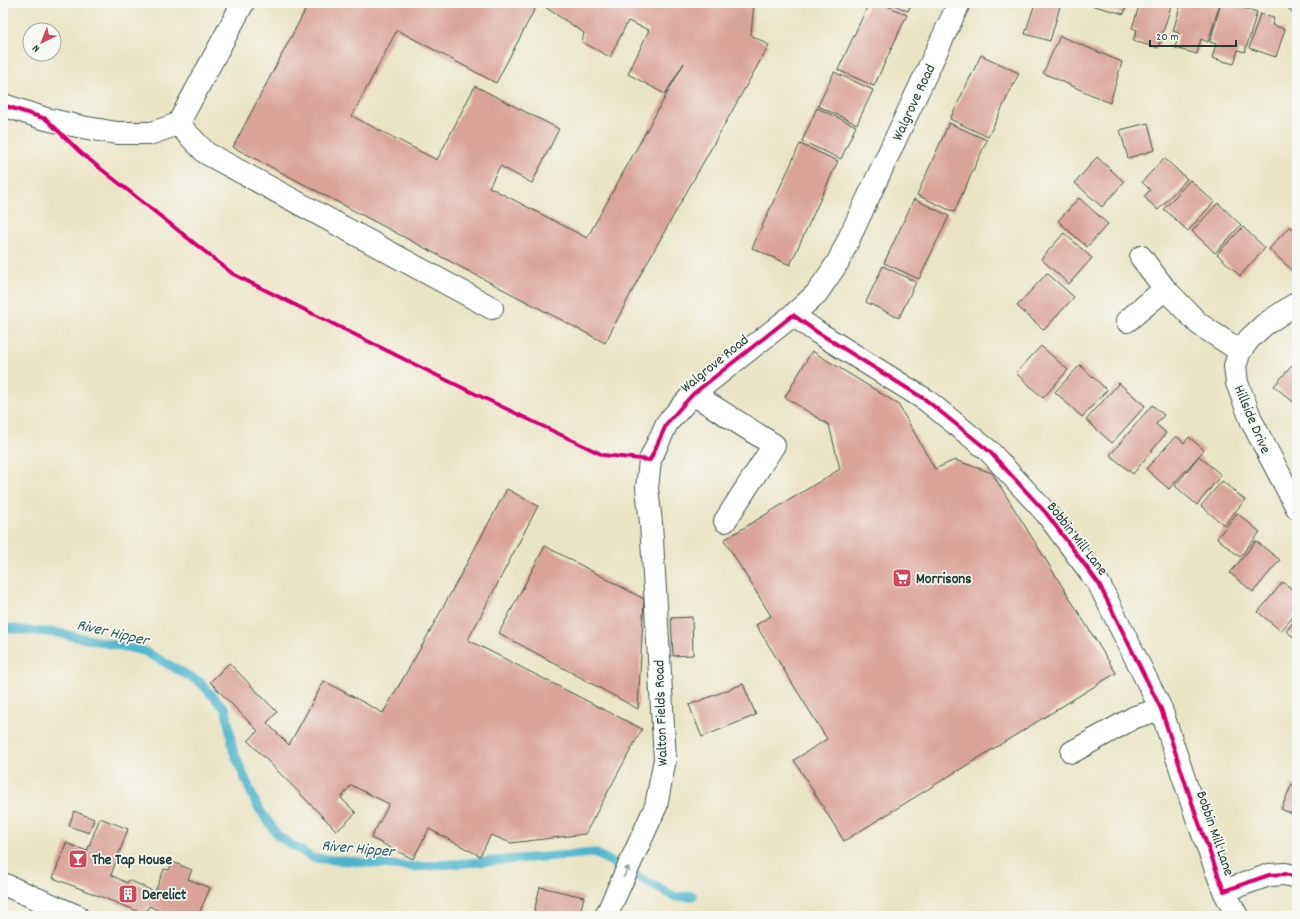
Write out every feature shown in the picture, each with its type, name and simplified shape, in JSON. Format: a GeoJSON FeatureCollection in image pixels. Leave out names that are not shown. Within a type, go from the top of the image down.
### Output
{"type":"FeatureCollection","features":[{"type":"Feature","properties":{"kind":"main road"},"geometry":{"type":"LineString","coordinates":[[3,105],[46,119],[116,133],[152,133],[178,124],[243,3]]}},
{"type":"Feature","properties":{"kind":"main road","name":"Walgrove Road"},"geometry":{"type":"LineString","coordinates":[[651,523],[648,488],[650,460],[667,423],[693,394],[792,315],[817,293],[838,262],[959,3]]}},
{"type":"Feature","properties":{"kind":"main road"},"geometry":{"type":"LineString","coordinates":[[178,124],[206,153],[492,308]]}},
{"type":"Feature","properties":{"kind":"main road"},"geometry":{"type":"LineString","coordinates":[[1141,258],[1165,289],[1200,324],[1240,351]]}},
{"type":"Feature","properties":{"kind":"main road"},"geometry":{"type":"LineString","coordinates":[[1127,321],[1165,289]]}},
{"type":"Feature","properties":{"kind":"main road","name":"Hillside Drive"},"geometry":{"type":"LineString","coordinates":[[1297,303],[1264,325],[1250,338],[1240,351],[1235,366],[1237,383],[1252,422],[1297,508]]}},
{"type":"Feature","properties":{"kind":"main road","name":"Bobbin Mill Lane"},"geometry":{"type":"LineString","coordinates":[[792,315],[926,400],[989,451],[1046,513],[1099,584],[1161,709],[1224,892],[1237,916]]}},
{"type":"Feature","properties":{"kind":"main road"},"geometry":{"type":"LineString","coordinates":[[693,394],[774,445],[725,521]]}},
{"type":"Feature","properties":{"kind":"main road","name":"Walton Fields Road"},"geometry":{"type":"LineString","coordinates":[[606,916],[638,849],[656,806],[665,759],[651,523]]}},
{"type":"Feature","properties":{"kind":"main road"},"geometry":{"type":"LineString","coordinates":[[1072,752],[1135,717],[1161,709]]}},
{"type":"Feature","properties":{"kind":"main road","name":"Bobbin Mill Lane"},"geometry":{"type":"LineString","coordinates":[[1224,892],[1269,875],[1285,874],[1297,877]]}},
{"type":"Feature","properties":{"kind":"main road"},"geometry":{"type":"LineString","coordinates":[[3,884],[77,916]]}},
{"type":"Feature","properties":{"kind":"main road"},"geometry":{"type":"LineString","coordinates":[[3,901],[43,901]]}},
{"type":"Feature","properties":{"kind":"building"},"geometry":{"type":"Polygon","coordinates":[[[309,3],[538,3],[496,83],[397,30],[352,116],[437,160],[475,86],[559,129],[532,183],[500,166],[489,187],[587,238],[684,63],[665,94],[628,74],[649,30],[628,21],[610,57],[582,42],[584,33],[539,3],[754,3],[751,35],[769,45],[643,270],[605,343],[233,147],[309,3]]]}},
{"type":"Feature","properties":{"kind":"building"},"geometry":{"type":"Polygon","coordinates":[[[869,3],[881,3],[907,15],[874,86],[838,70],[869,3]]]}},
{"type":"Feature","properties":{"kind":"building"},"geometry":{"type":"Polygon","coordinates":[[[890,3],[912,3],[908,11],[890,3]]]}},
{"type":"Feature","properties":{"kind":"building"},"geometry":{"type":"Polygon","coordinates":[[[1035,3],[1061,3],[1050,41],[1025,34],[1035,3]]]}},
{"type":"Feature","properties":{"kind":"building"},"geometry":{"type":"Polygon","coordinates":[[[1083,3],[1127,3],[1124,14],[1083,3]]]}},
{"type":"Feature","properties":{"kind":"building"},"geometry":{"type":"Polygon","coordinates":[[[1140,3],[1172,3],[1158,48],[1133,41],[1137,30],[1132,28],[1140,3]]]}},
{"type":"Feature","properties":{"kind":"building"},"geometry":{"type":"Polygon","coordinates":[[[1181,3],[1220,3],[1208,42],[1201,39],[1197,54],[1175,48],[1179,33],[1173,31],[1181,3]]]}},
{"type":"Feature","properties":{"kind":"building"},"geometry":{"type":"Polygon","coordinates":[[[1221,3],[1227,3],[1257,12],[1245,52],[1238,50],[1234,64],[1212,58],[1216,44],[1210,42],[1221,3]]]}},
{"type":"Feature","properties":{"kind":"building"},"geometry":{"type":"Polygon","coordinates":[[[1297,3],[1297,16],[1283,4],[1297,3]]]}},
{"type":"Feature","properties":{"kind":"building"},"geometry":{"type":"Polygon","coordinates":[[[1260,14],[1274,18],[1272,25],[1285,29],[1276,57],[1249,48],[1260,14]]]}},
{"type":"Feature","properties":{"kind":"building"},"geometry":{"type":"Polygon","coordinates":[[[1060,36],[1122,62],[1110,103],[1043,73],[1060,36]]]}},
{"type":"Feature","properties":{"kind":"building"},"geometry":{"type":"Polygon","coordinates":[[[981,55],[1019,73],[988,137],[950,119],[981,55]]]}},
{"type":"Feature","properties":{"kind":"building"},"geometry":{"type":"Polygon","coordinates":[[[834,72],[873,90],[857,124],[818,106],[834,72]]]}},
{"type":"Feature","properties":{"kind":"building"},"geometry":{"type":"Polygon","coordinates":[[[817,108],[856,126],[841,159],[802,141],[817,108]]]}},
{"type":"Feature","properties":{"kind":"building"},"geometry":{"type":"Polygon","coordinates":[[[949,123],[987,140],[954,212],[917,195],[949,123]]]}},
{"type":"Feature","properties":{"kind":"building"},"geometry":{"type":"Polygon","coordinates":[[[1148,123],[1155,150],[1128,158],[1120,130],[1148,123]]]}},
{"type":"Feature","properties":{"kind":"building"},"geometry":{"type":"Polygon","coordinates":[[[800,144],[838,161],[790,265],[752,248],[800,144]]]}},
{"type":"Feature","properties":{"kind":"building"},"geometry":{"type":"Polygon","coordinates":[[[1097,157],[1124,182],[1102,207],[1075,183],[1097,157]]]}},
{"type":"Feature","properties":{"kind":"building"},"geometry":{"type":"Polygon","coordinates":[[[1164,158],[1187,179],[1158,210],[1144,197],[1150,190],[1142,182],[1164,158]]]}},
{"type":"Feature","properties":{"kind":"building"},"geometry":{"type":"Polygon","coordinates":[[[1190,180],[1214,202],[1188,231],[1164,209],[1190,180]]]}},
{"type":"Feature","properties":{"kind":"building"},"geometry":{"type":"Polygon","coordinates":[[[1079,198],[1108,224],[1087,247],[1058,221],[1079,198]]]}},
{"type":"Feature","properties":{"kind":"building"},"geometry":{"type":"Polygon","coordinates":[[[914,199],[949,216],[919,279],[884,263],[914,199]]]}},
{"type":"Feature","properties":{"kind":"building"},"geometry":{"type":"Polygon","coordinates":[[[1218,203],[1241,225],[1215,253],[1192,231],[1218,203]]]}},
{"type":"Feature","properties":{"kind":"building"},"geometry":{"type":"Polygon","coordinates":[[[1290,226],[1297,233],[1297,267],[1293,271],[1269,249],[1290,226]]]}},
{"type":"Feature","properties":{"kind":"building"},"geometry":{"type":"Polygon","coordinates":[[[1243,227],[1265,248],[1240,276],[1217,254],[1243,227]]]}},
{"type":"Feature","properties":{"kind":"building"},"geometry":{"type":"Polygon","coordinates":[[[1064,233],[1092,258],[1069,284],[1041,259],[1064,233]]]}},
{"type":"Feature","properties":{"kind":"building"},"geometry":{"type":"Polygon","coordinates":[[[883,266],[916,282],[899,318],[866,302],[883,266]]]}},
{"type":"Feature","properties":{"kind":"building"},"geometry":{"type":"Polygon","coordinates":[[[1047,273],[1074,297],[1044,330],[1017,306],[1047,273]]]}},
{"type":"Feature","properties":{"kind":"building"},"geometry":{"type":"Polygon","coordinates":[[[1041,346],[1068,370],[1043,398],[1016,373],[1041,346]]]}},
{"type":"Feature","properties":{"kind":"building","name":"Morrisons"},"geometry":{"type":"Polygon","coordinates":[[[812,351],[898,404],[935,469],[955,460],[992,473],[1116,673],[844,841],[794,760],[827,739],[756,625],[771,616],[724,540],[840,469],[829,425],[785,397],[812,351]]]}},
{"type":"Feature","properties":{"kind":"building"},"geometry":{"type":"Polygon","coordinates":[[[1296,361],[1297,362],[1297,405],[1274,386],[1296,361]]]}},
{"type":"Feature","properties":{"kind":"building"},"geometry":{"type":"Polygon","coordinates":[[[1080,365],[1107,390],[1082,417],[1055,392],[1080,365]]]}},
{"type":"Feature","properties":{"kind":"building"},"geometry":{"type":"Polygon","coordinates":[[[1119,383],[1145,406],[1112,443],[1086,420],[1119,383]]]}},
{"type":"Feature","properties":{"kind":"building"},"geometry":{"type":"Polygon","coordinates":[[[1152,405],[1164,415],[1156,424],[1166,433],[1133,474],[1110,455],[1152,405]]]}},
{"type":"Feature","properties":{"kind":"building"},"geometry":{"type":"Polygon","coordinates":[[[1176,436],[1184,443],[1189,437],[1204,450],[1169,489],[1146,469],[1176,436]]]}},
{"type":"Feature","properties":{"kind":"building"},"geometry":{"type":"Polygon","coordinates":[[[1199,456],[1221,475],[1197,505],[1175,486],[1199,456]]]}},
{"type":"Feature","properties":{"kind":"building"},"geometry":{"type":"Polygon","coordinates":[[[1222,481],[1245,500],[1224,525],[1201,506],[1222,481]]]}},
{"type":"Feature","properties":{"kind":"building"},"geometry":{"type":"Polygon","coordinates":[[[507,489],[538,506],[468,640],[642,729],[585,834],[511,843],[491,835],[480,856],[429,829],[413,859],[371,838],[389,804],[351,785],[341,798],[356,813],[337,831],[248,741],[258,731],[210,682],[229,663],[277,712],[267,723],[289,745],[324,681],[383,713],[423,644],[507,489]]]}},
{"type":"Feature","properties":{"kind":"building"},"geometry":{"type":"Polygon","coordinates":[[[1237,513],[1260,532],[1240,557],[1217,538],[1237,513]]]}},
{"type":"Feature","properties":{"kind":"building"},"geometry":{"type":"Polygon","coordinates":[[[1256,541],[1280,560],[1253,592],[1230,573],[1256,541]]]}},
{"type":"Feature","properties":{"kind":"building"},"geometry":{"type":"Polygon","coordinates":[[[545,546],[644,599],[638,709],[499,633],[545,546]]]}},
{"type":"Feature","properties":{"kind":"building"},"geometry":{"type":"Polygon","coordinates":[[[1283,582],[1297,593],[1297,612],[1281,631],[1258,612],[1283,582]]]}},
{"type":"Feature","properties":{"kind":"building"},"geometry":{"type":"Polygon","coordinates":[[[692,617],[693,655],[673,656],[671,618],[692,617]]]}},
{"type":"Feature","properties":{"kind":"building"},"geometry":{"type":"Polygon","coordinates":[[[1297,618],[1297,640],[1286,631],[1297,618]]]}},
{"type":"Feature","properties":{"kind":"building"},"geometry":{"type":"Polygon","coordinates":[[[743,684],[756,715],[702,737],[689,705],[743,684]]]}},
{"type":"Feature","properties":{"kind":"building"},"geometry":{"type":"Polygon","coordinates":[[[1292,784],[1297,786],[1297,816],[1281,809],[1292,784]]]}},
{"type":"Feature","properties":{"kind":"building"},"geometry":{"type":"Polygon","coordinates":[[[74,811],[94,819],[89,833],[69,826],[74,811]]]}},
{"type":"Feature","properties":{"kind":"building"},"geometry":{"type":"Polygon","coordinates":[[[100,818],[128,829],[111,875],[127,883],[129,880],[155,892],[164,869],[169,870],[173,862],[192,870],[188,879],[210,888],[198,916],[170,916],[149,906],[145,914],[53,878],[66,843],[87,851],[100,818]]]}},
{"type":"Feature","properties":{"kind":"building"},"geometry":{"type":"Polygon","coordinates":[[[540,887],[584,897],[579,916],[533,916],[540,887]]]}},
{"type":"Feature","properties":{"kind":"waterway","name":"River Hipper"},"geometry":{"type":"LineString","coordinates":[[3,628],[58,633],[144,651],[200,682],[226,710],[233,750],[256,804],[278,836],[313,858],[414,867],[595,853],[675,897],[693,896]]}},
{"type":"Feature","properties":{"kind":"cycle path"},"geometry":{"type":"LineString","coordinates":[[3,105],[46,119],[81,153],[233,274],[438,376],[603,455],[650,460],[667,423],[693,394],[793,315],[817,332],[926,400],[989,451],[1046,513],[1099,584],[1161,709],[1196,815],[1224,891],[1269,875],[1285,874],[1297,877]]}},
{"type":"Feature","properties":{"kind":"place","name":"Morrisons"},"geometry":{"type":"Point","coordinates":[902,578]}},
{"type":"Feature","properties":{"kind":"place","name":"The Tap House"},"geometry":{"type":"Point","coordinates":[78,859]}},
{"type":"Feature","properties":{"kind":"place","name":"Derelict"},"geometry":{"type":"Point","coordinates":[128,894]}}]}
